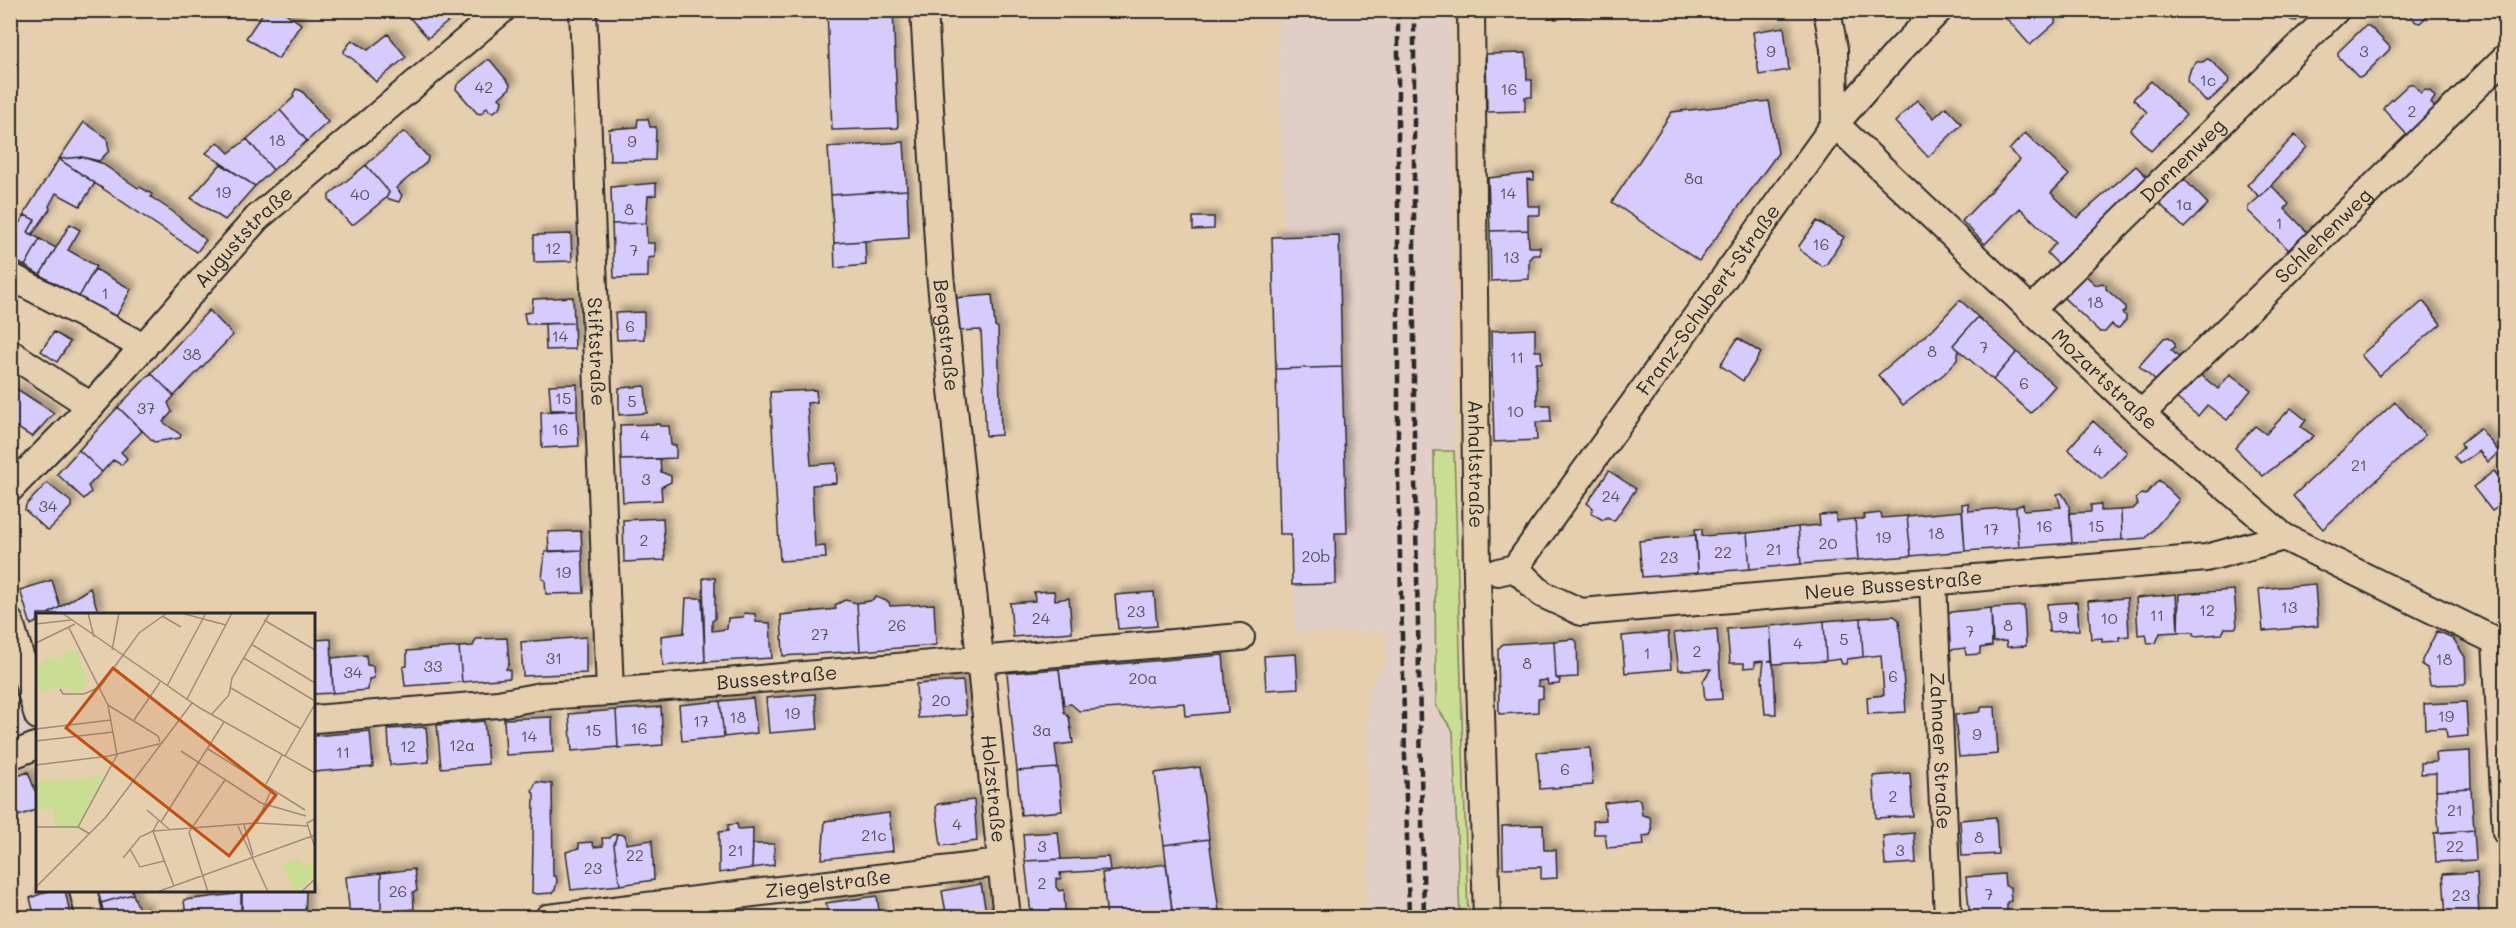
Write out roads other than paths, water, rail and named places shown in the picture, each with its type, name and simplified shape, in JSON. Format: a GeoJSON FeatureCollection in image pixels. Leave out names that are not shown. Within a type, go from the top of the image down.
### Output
{"type":"FeatureCollection","features":[{"type":"Feature","properties":{"kind":"street","name":"Auguststraße"},"geometry":{"type":"LineString","coordinates":[[10,489],[91,406],[257,218],[502,10]]}},
{"type":"Feature","properties":{"kind":"street","name":"Stiftstraße"},"geometry":{"type":"LineString","coordinates":[[583,10],[610,692]]}},
{"type":"Feature","properties":{"kind":"street","name":"Bergstraße"},"geometry":{"type":"LineString","coordinates":[[924,10],[940,274],[981,658]]}},
{"type":"Feature","properties":{"kind":"street","name":"Anhaltstraße"},"geometry":{"type":"LineString","coordinates":[[1471,10],[1477,576],[1486,918]]}},
{"type":"Feature","properties":{"kind":"street"},"geometry":{"type":"LineString","coordinates":[[1827,10],[1834,49],[1835,124]]}},
{"type":"Feature","properties":{"kind":"street","name":"Franz-Schubert-Straße"},"geometry":{"type":"LineString","coordinates":[[1515,568],[1835,124],[1898,52],[1939,10]]}},
{"type":"Feature","properties":{"kind":"street","name":"Dornenweg"},"geometry":{"type":"LineString","coordinates":[[2031,310],[2336,10]]}},
{"type":"Feature","properties":{"kind":"street","name":"Schlehenweg"},"geometry":{"type":"LineString","coordinates":[[2141,414],[2505,57]]}},
{"type":"Feature","properties":{"kind":"street","name":"Mozartstraße"},"geometry":{"type":"LineString","coordinates":[[1835,124],[2141,414],[2283,537],[2502,637]]}},
{"type":"Feature","properties":{"kind":"street"},"geometry":{"type":"LineString","coordinates":[[10,276],[144,347]]}},
{"type":"Feature","properties":{"kind":"street"},"geometry":{"type":"LineString","coordinates":[[10,353],[91,406]]}},
{"type":"Feature","properties":{"kind":"street","name":"Neue Bussestraße"},"geometry":{"type":"LineString","coordinates":[[1515,568],[1542,594],[1581,612],[2206,558],[2283,537]]}},
{"type":"Feature","properties":{"kind":"street"},"geometry":{"type":"LineString","coordinates":[[1477,576],[1515,568]]}},
{"type":"Feature","properties":{"kind":"street","name":"Zahnaer Straße"},"geometry":{"type":"LineString","coordinates":[[1932,583],[1948,918]]}},
{"type":"Feature","properties":{"kind":"street"},"geometry":{"type":"LineString","coordinates":[[10,622],[36,709]]}},
{"type":"Feature","properties":{"kind":"street","name":"Bussestraße"},"geometry":{"type":"LineString","coordinates":[[315,719],[498,704],[542,696],[1241,637]]}},
{"type":"Feature","properties":{"kind":"street"},"geometry":{"type":"LineString","coordinates":[[2502,637],[2505,832]]}},
{"type":"Feature","properties":{"kind":"street","name":"Holzstraße"},"geometry":{"type":"LineString","coordinates":[[981,658],[1007,918]]}},
{"type":"Feature","properties":{"kind":"street"},"geometry":{"type":"LineString","coordinates":[[10,756],[36,747]]}},
{"type":"Feature","properties":{"kind":"street","name":"Ziegelstraße"},"geometry":{"type":"LineString","coordinates":[[548,918],[1000,863]]}},
{"type":"Feature","properties":{"kind":"street"},"geometry":{"type":"LineString","coordinates":[[83,892],[90,918]]}},
{"type":"Feature","properties":{"kind":"railway"},"geometry":{"type":"LineString","coordinates":[[1398,10],[1398,474],[1409,918]]}},
{"type":"Feature","properties":{"kind":"railway"},"geometry":{"type":"LineString","coordinates":[[1414,10],[1414,429],[1424,918]]}}]}
